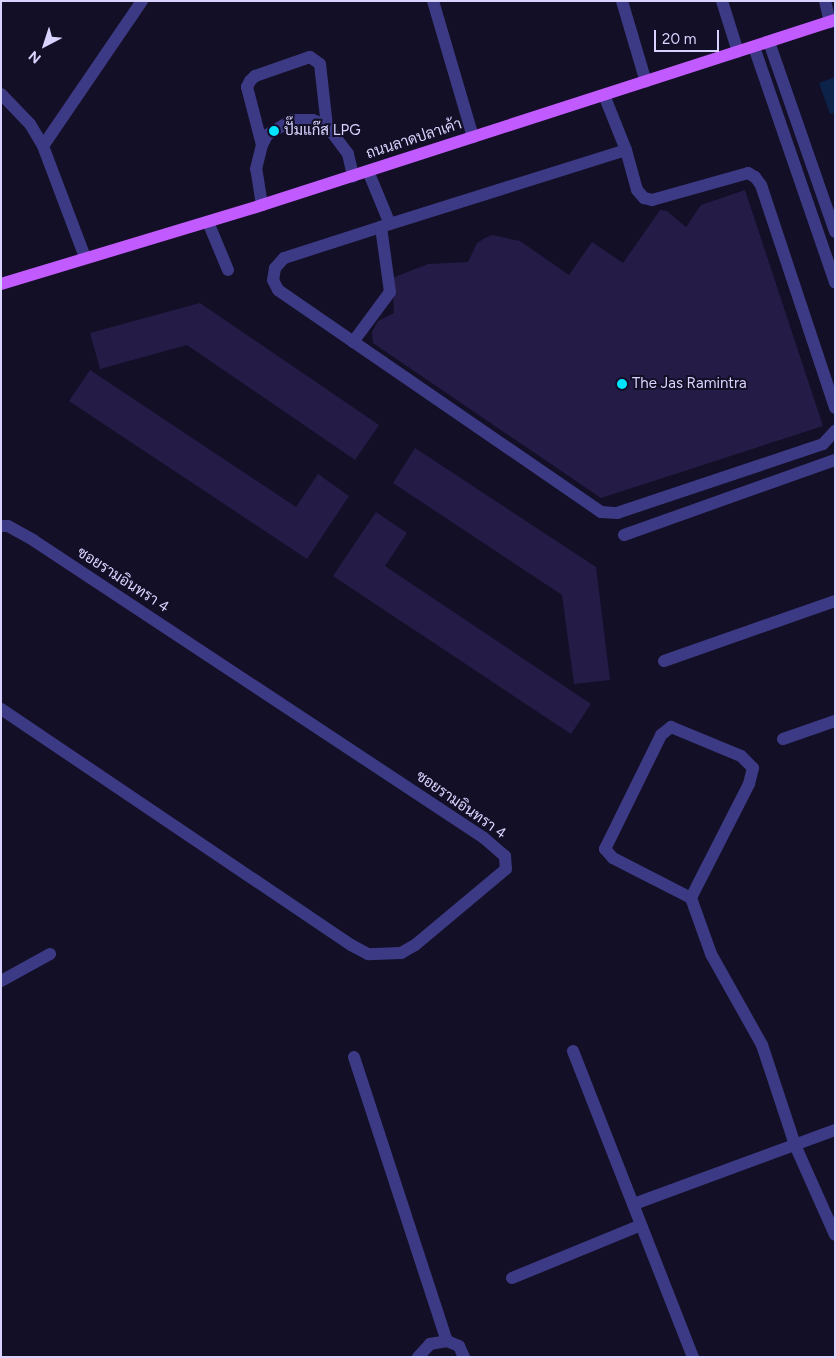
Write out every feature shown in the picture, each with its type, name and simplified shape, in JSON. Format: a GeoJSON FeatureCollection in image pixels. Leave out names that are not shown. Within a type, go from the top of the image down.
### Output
{"type":"FeatureCollection","features":[{"type":"Feature","properties":{"kind":"main road","name":"ถนนลาดปลาเค้า"},"geometry":{"type":"LineString","coordinates":[[1,284],[208,222],[832,21]]}},
{"type":"Feature","properties":{"kind":"street"},"geometry":{"type":"LineString","coordinates":[[44,146],[142,1]]}},
{"type":"Feature","properties":{"kind":"street"},"geometry":{"type":"LineString","coordinates":[[433,1],[473,137]]}},
{"type":"Feature","properties":{"kind":"street"},"geometry":{"type":"LineString","coordinates":[[622,1],[646,82]]}},
{"type":"Feature","properties":{"kind":"street"},"geometry":{"type":"LineString","coordinates":[[722,1],[738,52]]}},
{"type":"Feature","properties":{"kind":"street"},"geometry":{"type":"LineString","coordinates":[[825,1],[832,21]]}},
{"type":"Feature","properties":{"kind":"street"},"geometry":{"type":"LineString","coordinates":[[769,42],[835,232]]}},
{"type":"Feature","properties":{"kind":"street"},"geometry":{"type":"LineString","coordinates":[[754,47],[835,282]]}},
{"type":"Feature","properties":{"kind":"street"},"geometry":{"type":"LineString","coordinates":[[262,145],[247,87],[250,81],[255,76],[310,57],[320,64],[327,126]]}},
{"type":"Feature","properties":{"kind":"street"},"geometry":{"type":"LineString","coordinates":[[1,94],[7,106],[44,146],[85,258]]}},
{"type":"Feature","properties":{"kind":"street"},"geometry":{"type":"LineString","coordinates":[[604,95],[626,150],[637,190],[644,198],[652,200],[748,173],[755,177],[761,185],[835,408]]}},
{"type":"Feature","properties":{"kind":"street"},"geometry":{"type":"LineString","coordinates":[[262,204],[256,169],[262,145],[267,135],[292,120],[313,120],[327,126],[348,154],[352,176]]}},
{"type":"Feature","properties":{"kind":"street"},"geometry":{"type":"LineString","coordinates":[[626,150],[284,258],[275,268],[273,280],[278,290],[601,512],[609,514],[823,444],[835,431]]}},
{"type":"Feature","properties":{"kind":"street"},"geometry":{"type":"LineString","coordinates":[[353,342],[390,292],[385,226],[368,171]]}},
{"type":"Feature","properties":{"kind":"street"},"geometry":{"type":"LineString","coordinates":[[208,222],[228,270]]}},
{"type":"Feature","properties":{"kind":"street"},"geometry":{"type":"LineString","coordinates":[[624,535],[835,460]]}},
{"type":"Feature","properties":{"kind":"street","name":"ซอยรามอินทรา 4"},"geometry":{"type":"LineString","coordinates":[[1,526],[25,535],[484,838],[505,856],[506,869],[415,945],[401,953],[368,954],[351,945],[1,709]]}},
{"type":"Feature","properties":{"kind":"street"},"geometry":{"type":"LineString","coordinates":[[664,661],[835,601]]}},
{"type":"Feature","properties":{"kind":"street"},"geometry":{"type":"LineString","coordinates":[[783,739],[835,720]]}},
{"type":"Feature","properties":{"kind":"street"},"geometry":{"type":"LineString","coordinates":[[691,898],[613,858],[606,849],[661,735],[671,727],[741,756],[753,768],[749,784],[691,898],[711,954],[762,1046],[795,1145],[835,1235]]}},
{"type":"Feature","properties":{"kind":"street"},"geometry":{"type":"LineString","coordinates":[[1,981],[50,954]]}},
{"type":"Feature","properties":{"kind":"street"},"geometry":{"type":"LineString","coordinates":[[573,1051],[692,1357]]}},
{"type":"Feature","properties":{"kind":"street"},"geometry":{"type":"LineString","coordinates":[[354,1057],[447,1341]]}},
{"type":"Feature","properties":{"kind":"street"},"geometry":{"type":"LineString","coordinates":[[634,1204],[835,1130]]}},
{"type":"Feature","properties":{"kind":"street"},"geometry":{"type":"LineString","coordinates":[[512,1278],[641,1225]]}},
{"type":"Feature","properties":{"kind":"street"},"geometry":{"type":"LineString","coordinates":[[418,1357],[430,1344],[447,1341],[459,1346],[464,1357]]}},
{"type":"Feature","properties":{"kind":"water"},"geometry":{"type":"Polygon","coordinates":[[[835,77],[835,112],[830,114],[819,83],[835,77]]]}},
{"type":"Feature","properties":{"kind":"building","name":"The Jas Ramintra"},"geometry":{"type":"Polygon","coordinates":[[[745,190],[823,426],[601,498],[373,343],[372,332],[378,321],[394,313],[392,278],[428,264],[468,262],[477,243],[492,235],[520,241],[569,275],[592,242],[623,263],[660,210],[667,211],[686,227],[701,205],[745,190]]]}},
{"type":"Feature","properties":{"kind":"building"},"geometry":{"type":"Polygon","coordinates":[[[200,303],[379,425],[355,460],[187,345],[100,369],[90,333],[200,303]]]}},
{"type":"Feature","properties":{"kind":"building"},"geometry":{"type":"Polygon","coordinates":[[[90,370],[296,507],[318,474],[349,496],[307,559],[69,401],[90,370]]]}},
{"type":"Feature","properties":{"kind":"building"},"geometry":{"type":"Polygon","coordinates":[[[415,448],[596,567],[610,680],[574,684],[562,595],[393,483],[415,448]]]}},
{"type":"Feature","properties":{"kind":"building"},"geometry":{"type":"Polygon","coordinates":[[[376,512],[407,533],[385,566],[591,704],[571,734],[333,576],[376,512]]]}},
{"type":"Feature","properties":{"kind":"place","name":"ปั๊มแก๊ส LPG"},"geometry":{"type":"Point","coordinates":[274,131]}},
{"type":"Feature","properties":{"kind":"place","name":"The Jas Ramintra"},"geometry":{"type":"Point","coordinates":[622,384]}}]}
